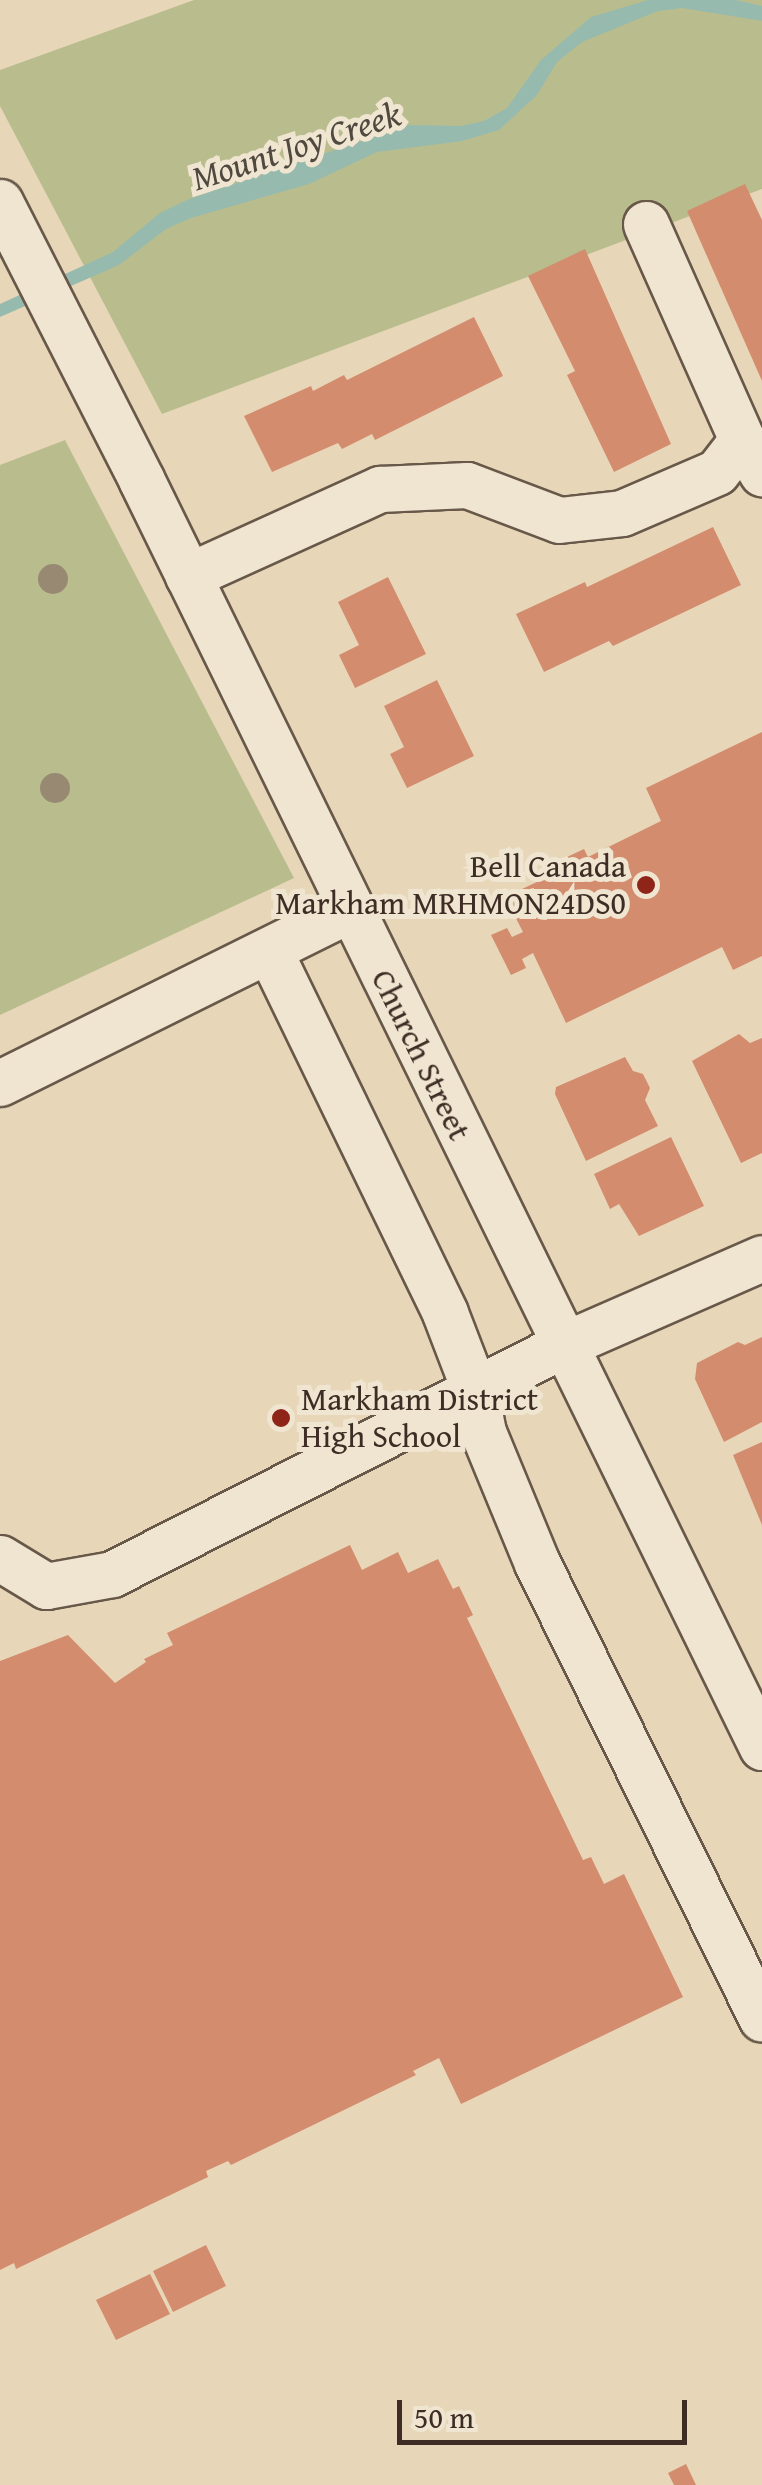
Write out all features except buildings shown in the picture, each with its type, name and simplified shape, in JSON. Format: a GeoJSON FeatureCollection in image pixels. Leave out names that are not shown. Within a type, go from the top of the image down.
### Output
{"type":"FeatureCollection","features":[{"type":"Feature","properties":{"kind":"street","name":"Church Street"},"geometry":{"type":"LineString","coordinates":[[0,202],[188,576],[762,1747]]}},
{"type":"Feature","properties":{"kind":"street"},"geometry":{"type":"LineString","coordinates":[[188,576],[380,489],[467,485],[559,520],[622,513],[752,457],[646,224]]}},
{"type":"Feature","properties":{"kind":"street"},"geometry":{"type":"LineString","coordinates":[[0,1083],[350,909]]}},
{"type":"Feature","properties":{"kind":"street"},"geometry":{"type":"LineString","coordinates":[[269,950],[445,1314],[475,1390],[483,1432],[537,1563],[762,2018]]}},
{"type":"Feature","properties":{"kind":"street"},"geometry":{"type":"LineString","coordinates":[[0,1558],[46,1586],[112,1574],[562,1345],[762,1258]]}},
{"type":"Feature","properties":{"kind":"green space"},"geometry":{"type":"Polygon","coordinates":[[[194,0],[762,0],[762,189],[162,414],[0,106],[0,70],[194,0]]]}},
{"type":"Feature","properties":{"kind":"green space"},"geometry":{"type":"Polygon","coordinates":[[[65,440],[294,878],[0,1015],[0,465],[65,440]]]}},
{"type":"Feature","properties":{"kind":"water"},"geometry":{"type":"Polygon","coordinates":[[[648,0],[736,0],[762,6],[762,21],[682,8],[658,11],[582,42],[557,62],[537,95],[499,130],[462,141],[377,152],[309,184],[191,218],[166,229],[119,265],[0,317],[0,304],[113,252],[160,213],[189,199],[409,125],[461,126],[484,121],[507,108],[541,60],[591,17],[648,0]]]}},
{"type":"Feature","properties":{"kind":"place","name":"Bell Canada Markham MRHMON24DS0"},"geometry":{"type":"Point","coordinates":[646,885]}},
{"type":"Feature","properties":{"kind":"place","name":"Markham District High School"},"geometry":{"type":"Point","coordinates":[281,1418]}},
{"type":"Feature","properties":{"kind":"water label","name":"Mount Joy Creek"},"geometry":{"type":"Point","coordinates":[296,146]}}]}
